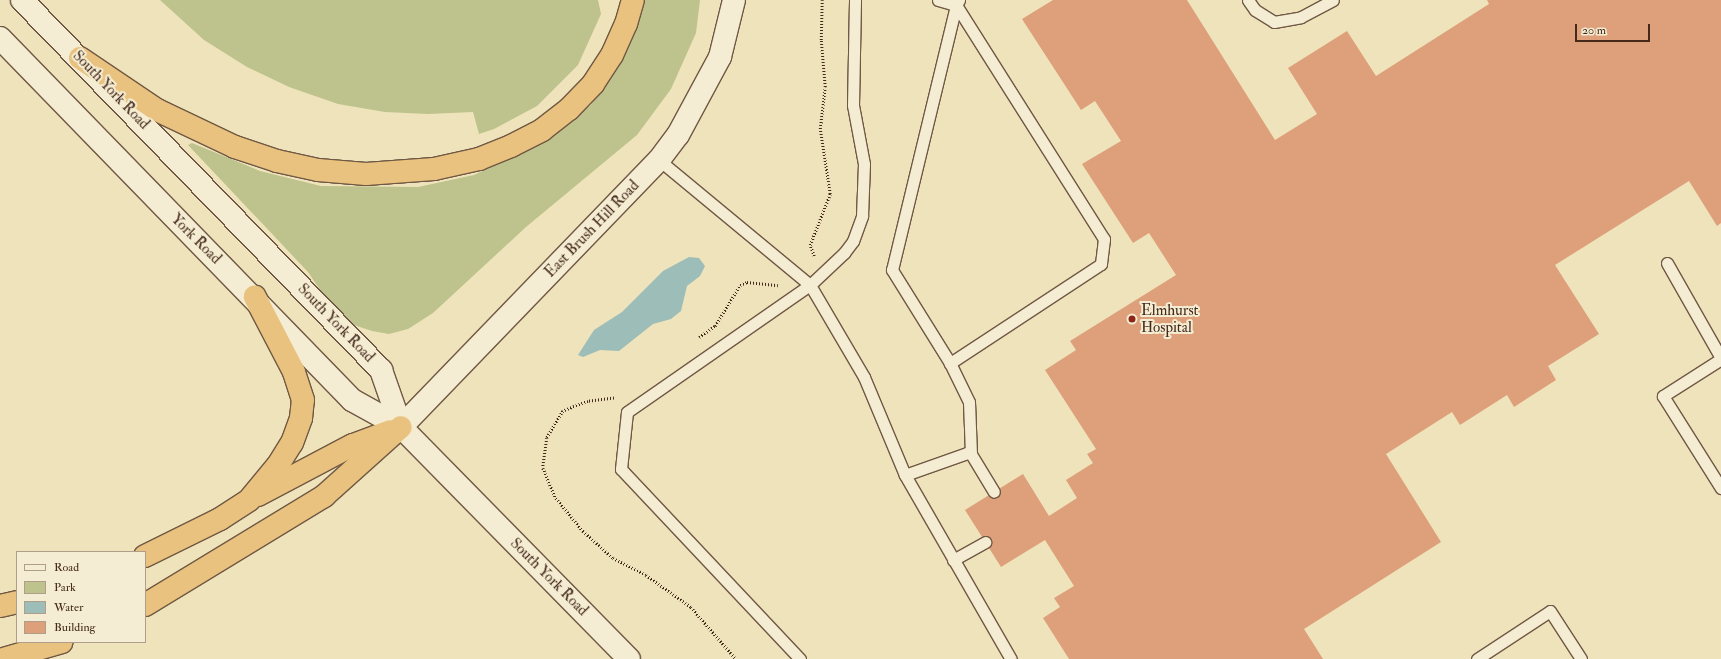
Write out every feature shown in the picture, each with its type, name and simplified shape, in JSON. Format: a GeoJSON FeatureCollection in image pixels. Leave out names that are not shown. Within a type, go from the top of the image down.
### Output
{"type":"FeatureCollection","features":[{"type":"Feature","properties":{"kind":"highway"},"geometry":{"type":"LineString","coordinates":[[80,58],[157,110],[234,147],[277,161],[318,170],[366,174],[434,169],[479,159],[512,146],[542,130],[569,109],[594,84],[612,55],[626,24],[633,0]]}},
{"type":"Feature","properties":{"kind":"highway"},"geometry":{"type":"LineString","coordinates":[[249,500],[278,465],[292,443],[303,400],[294,372],[255,297]]}},
{"type":"Feature","properties":{"kind":"highway"},"geometry":{"type":"LineString","coordinates":[[146,556],[220,519],[249,500],[353,445],[401,427]]}},
{"type":"Feature","properties":{"kind":"highway"},"geometry":{"type":"LineString","coordinates":[[146,604],[324,496],[401,427]]}},
{"type":"Feature","properties":{"kind":"highway"},"geometry":{"type":"LineString","coordinates":[[0,606],[16,602]]}},
{"type":"Feature","properties":{"kind":"highway"},"geometry":{"type":"LineString","coordinates":[[3,659],[59,643]]}},
{"type":"Feature","properties":{"kind":"main road","name":"South York Road"},"geometry":{"type":"LineString","coordinates":[[22,0],[80,58],[381,370],[401,427],[630,659]]}},
{"type":"Feature","properties":{"kind":"main road","name":"East Brush Hill Road"},"geometry":{"type":"LineString","coordinates":[[401,427],[659,160],[692,114],[707,85],[720,57],[734,0]]}},
{"type":"Feature","properties":{"kind":"main road","name":"York Road"},"geometry":{"type":"LineString","coordinates":[[0,38],[255,297],[352,400],[401,427]]}},
{"type":"Feature","properties":{"kind":"lane"},"geometry":{"type":"LineString","coordinates":[[800,659],[621,469],[627,412],[810,285],[849,247],[862,216],[864,164],[853,105],[855,0]]}},
{"type":"Feature","properties":{"kind":"lane"},"geometry":{"type":"LineString","coordinates":[[938,0],[958,2]]}},
{"type":"Feature","properties":{"kind":"lane"},"geometry":{"type":"LineString","coordinates":[[1248,0],[1255,10],[1274,22],[1301,17],[1334,0]]}},
{"type":"Feature","properties":{"kind":"lane"},"geometry":{"type":"LineString","coordinates":[[950,364],[1101,264],[1104,239],[958,2]]}},
{"type":"Feature","properties":{"kind":"lane"},"geometry":{"type":"LineString","coordinates":[[958,2],[892,270],[950,364],[969,402],[971,454],[994,492]]}},
{"type":"Feature","properties":{"kind":"lane"},"geometry":{"type":"LineString","coordinates":[[659,160],[810,285],[864,376],[905,475],[953,560],[982,604],[1011,659]]}},
{"type":"Feature","properties":{"kind":"lane"},"geometry":{"type":"LineString","coordinates":[[1667,263],[1721,358],[1663,396],[1721,488]]}},
{"type":"Feature","properties":{"kind":"lane"},"geometry":{"type":"LineString","coordinates":[[905,475],[953,456],[971,454]]}},
{"type":"Feature","properties":{"kind":"lane"},"geometry":{"type":"LineString","coordinates":[[953,560],[985,542]]}},
{"type":"Feature","properties":{"kind":"lane"},"geometry":{"type":"LineString","coordinates":[[1477,659],[1550,611],[1580,659]]}},
{"type":"Feature","properties":{"kind":"green space"},"geometry":{"type":"Polygon","coordinates":[[[160,0],[598,0],[601,14],[578,65],[537,106],[494,129],[479,134],[473,112],[428,114],[385,112],[338,104],[289,87],[247,67],[204,40],[160,0]]]}},
{"type":"Feature","properties":{"kind":"green space"},"geometry":{"type":"Polygon","coordinates":[[[642,0],[700,0],[696,33],[671,89],[637,135],[526,227],[433,313],[408,329],[389,334],[372,331],[351,324],[333,309],[308,272],[188,145],[192,143],[260,171],[321,186],[418,187],[474,175],[553,137],[591,105],[621,59],[642,0]]]}},
{"type":"Feature","properties":{"kind":"water"},"geometry":{"type":"Polygon","coordinates":[[[689,257],[699,258],[705,266],[700,276],[687,286],[681,311],[671,319],[653,324],[619,351],[600,350],[583,357],[578,355],[594,330],[622,312],[663,271],[689,257]]]}},
{"type":"Feature","properties":{"kind":"building"},"geometry":{"type":"Polygon","coordinates":[[[1053,0],[1187,0],[1275,140],[1317,114],[1288,68],[1347,31],[1376,76],[1489,4],[1487,0],[1721,0],[1721,223],[1717,226],[1689,181],[1555,265],[1599,334],[1548,366],[1556,380],[1514,407],[1507,395],[1460,425],[1452,412],[1386,454],[1441,542],[1304,629],[1323,659],[1069,659],[1043,618],[1060,607],[1054,598],[1074,586],[1045,540],[1001,567],[965,510],[1023,474],[1049,516],[1077,498],[1066,480],[1093,463],[1087,454],[1096,449],[1045,370],[1076,350],[1070,341],[1176,275],[1149,233],[1133,243],[1082,164],[1121,141],[1095,101],[1081,110],[1022,19],[1053,0]]]}},
{"type":"Feature","properties":{"kind":"place","name":"Elmhurst Hospital"},"geometry":{"type":"Point","coordinates":[1132,319]}}]}
